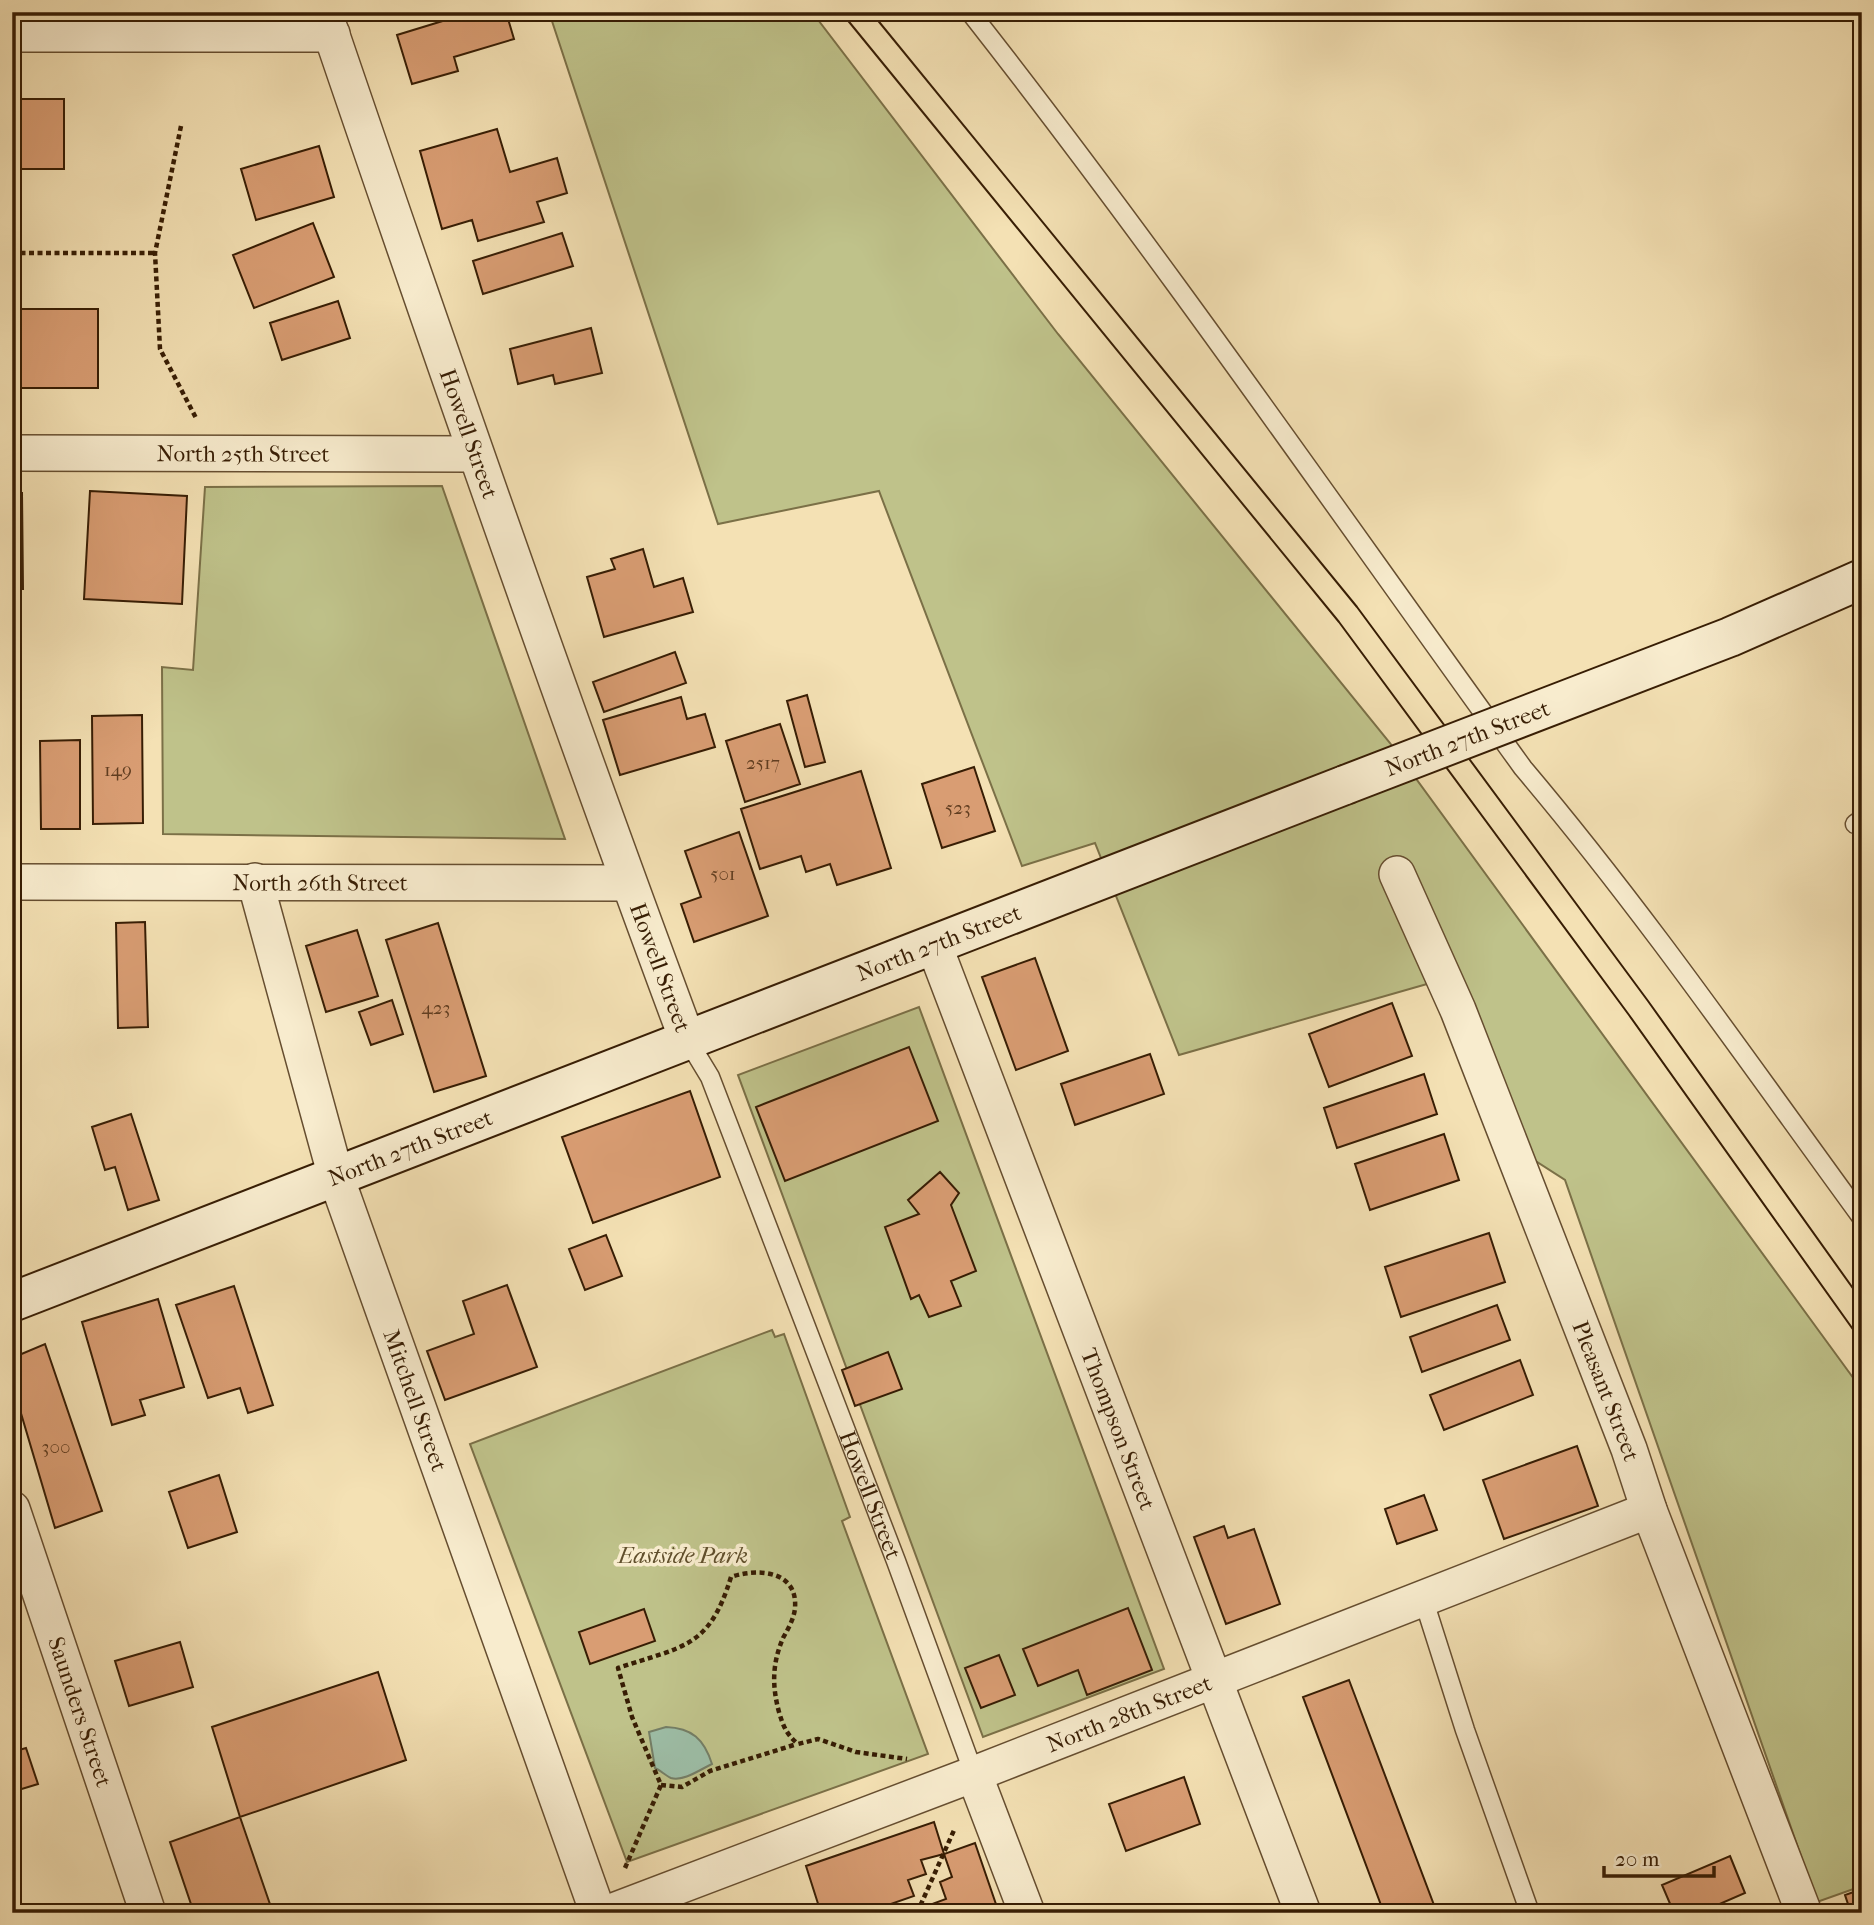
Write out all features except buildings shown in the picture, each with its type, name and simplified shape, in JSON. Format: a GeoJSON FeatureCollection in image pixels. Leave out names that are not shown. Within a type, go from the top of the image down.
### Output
{"type":"FeatureCollection","features":[{"type":"Feature","properties":{"kind":"main road","name":"North 27th Street"},"geometry":{"type":"LineString","coordinates":[[12,1302],[687,1038],[1730,637],[1862,579]]}},
{"type":"Feature","properties":{"kind":"street"},"geometry":{"type":"LineString","coordinates":[[12,34],[328,23]]}},
{"type":"Feature","properties":{"kind":"street","name":"Howell Street"},"geometry":{"type":"LineString","coordinates":[[328,23],[475,454],[628,883],[687,1038]]}},
{"type":"Feature","properties":{"kind":"street","name":"North 25th Street"},"geometry":{"type":"LineString","coordinates":[[12,453],[475,454]]}},
{"type":"Feature","properties":{"kind":"street","name":"Pleasant Street"},"geometry":{"type":"LineString","coordinates":[[1397,874],[1458,1010],[1629,1449],[1804,1913]]}},
{"type":"Feature","properties":{"kind":"street","name":"Mitchell Street"},"geometry":{"type":"LineString","coordinates":[[255,881],[336,1177],[598,1913]]}},
{"type":"Feature","properties":{"kind":"street","name":"North 26th Street"},"geometry":{"type":"LineString","coordinates":[[12,882],[628,883]]}},
{"type":"Feature","properties":{"kind":"street","name":"Thompson Street"},"geometry":{"type":"LineString","coordinates":[[933,945],[1216,1679],[1303,1913]]}},
{"type":"Feature","properties":{"kind":"street","name":"Saunders Street"},"geometry":{"type":"LineString","coordinates":[[12,1509],[148,1913]]}},
{"type":"Feature","properties":{"kind":"street","name":"North 28th Street"},"geometry":{"type":"LineString","coordinates":[[608,1913],[974,1774],[1650,1510]]}},
{"type":"Feature","properties":{"kind":"street","name":"Howell Street"},"geometry":{"type":"LineString","coordinates":[[974,1774],[1027,1913]]}},
{"type":"Feature","properties":{"kind":"lane"},"geometry":{"type":"LineString","coordinates":[[970,12],[1152,251],[1523,768],[1663,944],[1862,1218]]}},
{"type":"Feature","properties":{"kind":"lane","name":"Howell Street"},"geometry":{"type":"LineString","coordinates":[[687,1038],[710,1077],[896,1561],[974,1774]]}},
{"type":"Feature","properties":{"kind":"lane"},"geometry":{"type":"LineString","coordinates":[[1423,1598],[1465,1730],[1530,1913]]}},
{"type":"Feature","properties":{"kind":"path"},"geometry":{"type":"LineString","coordinates":[[181,126],[155,253],[160,349],[214,453]]}},
{"type":"Feature","properties":{"kind":"path"},"geometry":{"type":"LineString","coordinates":[[12,253],[155,253]]}},
{"type":"Feature","properties":{"kind":"path"},"geometry":{"type":"LineString","coordinates":[[624,1872],[662,1785],[632,1717],[618,1668],[689,1643],[703,1633],[724,1600],[731,1577],[744,1572],[767,1571],[785,1581],[792,1591],[795,1607],[775,1660],[773,1682],[778,1708],[788,1736],[798,1744]]}},
{"type":"Feature","properties":{"kind":"path"},"geometry":{"type":"LineString","coordinates":[[662,1785],[682,1787],[710,1771],[818,1739],[856,1752],[912,1759]]}},
{"type":"Feature","properties":{"kind":"path"},"geometry":{"type":"LineString","coordinates":[[917,1913],[957,1823]]}},
{"type":"Feature","properties":{"kind":"green space"},"geometry":{"type":"Polygon","coordinates":[[[549,12],[812,12],[1058,334],[1390,743],[1862,1390],[1862,1886],[1817,1902],[1565,1180],[1531,1158],[1455,976],[1179,1055],[1095,843],[1022,866],[879,491],[718,524],[549,12]]]}},
{"type":"Feature","properties":{"kind":"green space"},"geometry":{"type":"Polygon","coordinates":[[[442,486],[565,839],[163,834],[162,667],[193,670],[205,487],[442,486]]]}},
{"type":"Feature","properties":{"kind":"green space"},"geometry":{"type":"Polygon","coordinates":[[[919,1007],[1164,1669],[983,1737],[738,1075],[919,1007]]]}},
{"type":"Feature","properties":{"kind":"green space","name":"Eastside Park"},"geometry":{"type":"Polygon","coordinates":[[[772,1330],[775,1337],[784,1334],[850,1517],[842,1521],[928,1754],[627,1862],[470,1444],[772,1330]]]}},
{"type":"Feature","properties":{"kind":"shaded area"},"geometry":{"type":"Polygon","coordinates":[[[666,1727],[696,1736],[712,1764],[676,1779],[655,1768],[649,1732],[666,1727]]]}},
{"type":"Feature","properties":{"kind":"tram line"},"geometry":{"type":"LineString","coordinates":[[841,12],[1339,622],[1629,1015],[1862,1342]]}},
{"type":"Feature","properties":{"kind":"tram line"},"geometry":{"type":"LineString","coordinates":[[871,12],[1357,607],[1648,1001],[1862,1301]]}}]}
